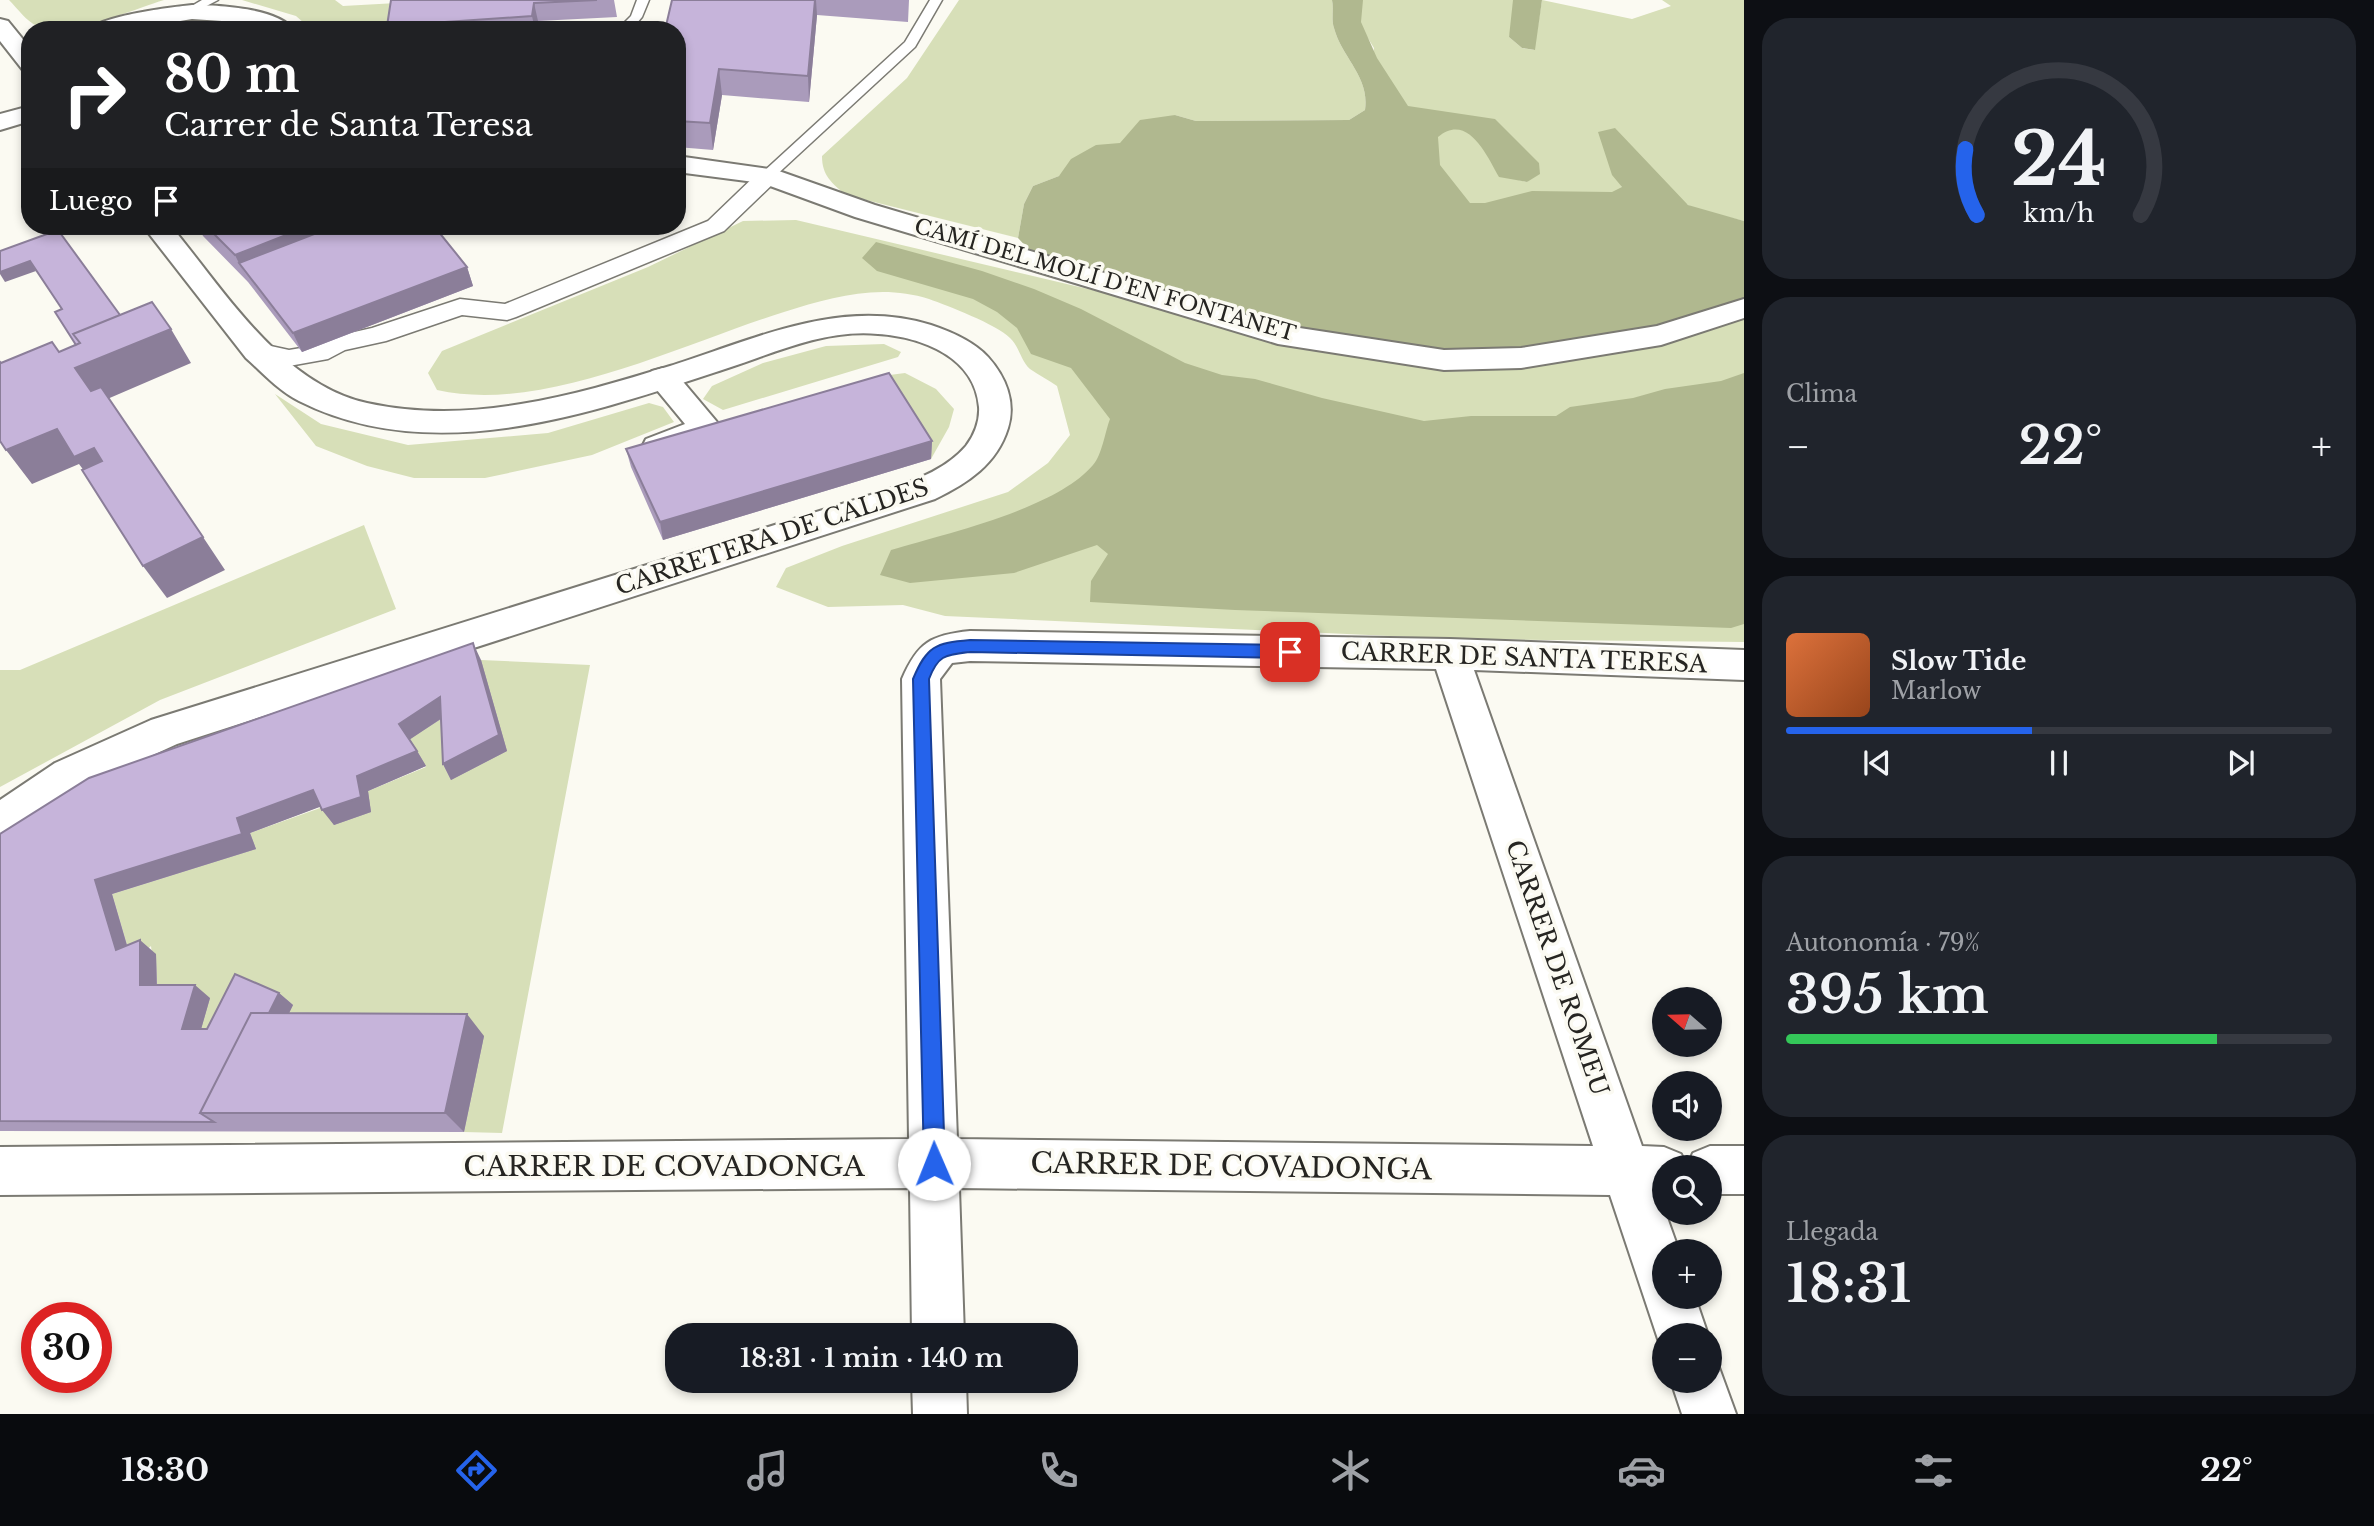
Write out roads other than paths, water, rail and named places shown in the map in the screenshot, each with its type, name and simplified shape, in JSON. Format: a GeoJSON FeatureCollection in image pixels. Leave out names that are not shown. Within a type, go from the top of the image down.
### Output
{"type":"FeatureCollection","features":[{"type":"Feature","properties":{"kind":"street"},"geometry":{"type":"LineString","coordinates":[[136,21],[171,12],[208,9],[241,13],[268,21]]}},
{"type":"Feature","properties":{"kind":"street"},"geometry":{"type":"LineString","coordinates":[[0,26],[21,49]]}},
{"type":"Feature","properties":{"kind":"street"},"geometry":{"type":"LineString","coordinates":[[0,122],[21,116]]}},
{"type":"Feature","properties":{"kind":"street","name":"CAMÍ DEL MOLÍ D'EN FONTANET"},"geometry":{"type":"LineString","coordinates":[[686,166],[763,180],[1278,334],[1432,358],[1521,358],[1661,335],[1744,308]]}},
{"type":"Feature","properties":{"kind":"street"},"geometry":{"type":"LineString","coordinates":[[257,351],[289,358],[319,353],[337,344],[377,335],[460,307],[507,312],[716,226],[763,180]]}},
{"type":"Feature","properties":{"kind":"street","name":"CARRETERA DE CALDES"},"geometry":{"type":"LineString","coordinates":[[0,822],[69,775],[165,731],[834,520],[929,487],[945,480],[971,461],[982,450],[993,426],[995,407],[992,387],[981,369],[966,354],[940,338],[904,327],[855,323],[824,327],[663,378],[525,416],[457,422],[419,421],[369,413],[318,397],[292,381],[257,351],[164,235]]}},
{"type":"Feature","properties":{"kind":"street"},"geometry":{"type":"LineString","coordinates":[[629,458],[718,424],[663,378]]}},
{"type":"Feature","properties":{"kind":"street","name":"CARRER DE SANTA TERESA"},"geometry":{"type":"LineString","coordinates":[[934,1164],[921,679],[929,658],[945,649],[970,646],[1450,654],[1744,665]]}},
{"type":"Feature","properties":{"kind":"street","name":"CARRER DE ROMEU"},"geometry":{"type":"LineString","coordinates":[[1450,654],[1646,1171],[1657,1239]]}},
{"type":"Feature","properties":{"kind":"street"},"geometry":{"type":"LineString","coordinates":[[934,1164],[938,1323]]}},
{"type":"Feature","properties":{"kind":"street","name":"CARRER DE COVADONGA"},"geometry":{"type":"LineString","coordinates":[[0,1171],[934,1164],[1646,1171]]}},
{"type":"Feature","properties":{"kind":"street"},"geometry":{"type":"LineString","coordinates":[[1722,1170],[1744,1170]]}},
{"type":"Feature","properties":{"kind":"street"},"geometry":{"type":"LineString","coordinates":[[939,1393],[940,1414]]}},
{"type":"Feature","properties":{"kind":"street"},"geometry":{"type":"LineString","coordinates":[[1702,1393],[1709,1414]]}},
{"type":"Feature","properties":{"kind":"lane"},"geometry":{"type":"LineString","coordinates":[[191,10],[212,0]]}},
{"type":"Feature","properties":{"kind":"lane"},"geometry":{"type":"LineString","coordinates":[[634,21],[640,13],[643,0]]}},
{"type":"Feature","properties":{"kind":"lane"},"geometry":{"type":"LineString","coordinates":[[763,180],[910,44],[936,0]]}}]}
